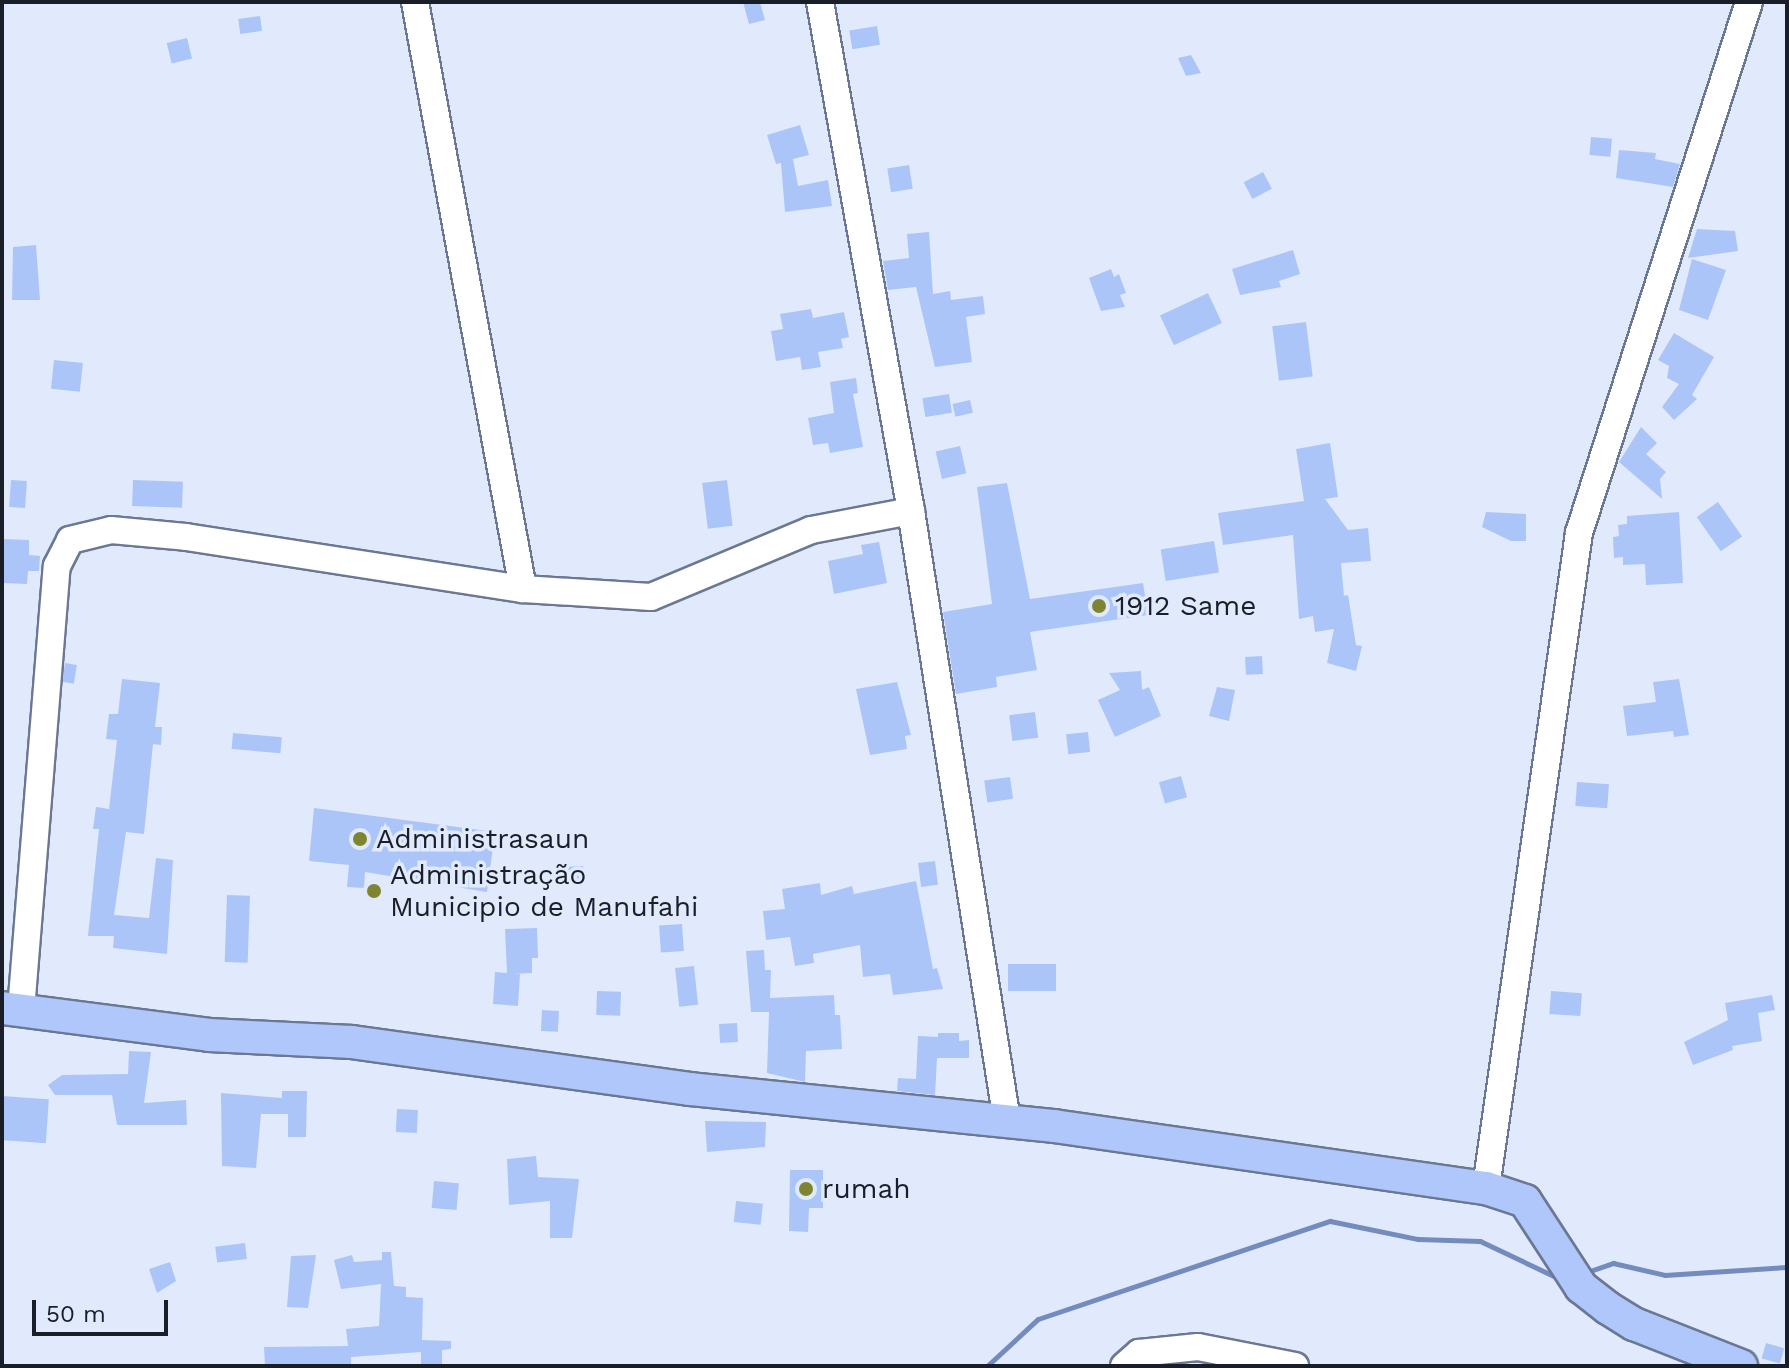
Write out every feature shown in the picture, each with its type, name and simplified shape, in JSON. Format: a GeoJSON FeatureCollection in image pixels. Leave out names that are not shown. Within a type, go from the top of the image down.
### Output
{"type":"FeatureCollection","features":[{"type":"Feature","properties":{"kind":"main road"},"geometry":{"type":"LineString","coordinates":[[12,1009],[209,1035],[352,1042],[690,1089],[1007,1121],[1486,1188],[1525,1201],[1581,1287],[1608,1308],[1634,1324],[1741,1366]]}},
{"type":"Feature","properties":{"kind":"street"},"geometry":{"type":"LineString","coordinates":[[415,2],[523,589]]}},
{"type":"Feature","properties":{"kind":"street"},"geometry":{"type":"LineString","coordinates":[[820,2],[911,511],[1007,1121]]}},
{"type":"Feature","properties":{"kind":"street"},"geometry":{"type":"LineString","coordinates":[[1486,1188],[1579,533],[1749,2]]}},
{"type":"Feature","properties":{"kind":"street"},"geometry":{"type":"LineString","coordinates":[[12,1009],[57,566],[70,540],[111,530],[186,537],[523,589],[651,597],[811,530],[911,511]]}},
{"type":"Feature","properties":{"kind":"street"},"geometry":{"type":"LineString","coordinates":[[1124,1366],[1139,1353],[1198,1347],[1295,1366]]}},
{"type":"Feature","properties":{"kind":"building"},"geometry":{"type":"Polygon","coordinates":[[[743,2],[760,2],[765,20],[749,24],[743,2]]]}},
{"type":"Feature","properties":{"kind":"building"},"geometry":{"type":"Polygon","coordinates":[[[260,16],[262,31],[240,34],[238,19],[260,16]]]}},
{"type":"Feature","properties":{"kind":"building"},"geometry":{"type":"Polygon","coordinates":[[[877,26],[880,45],[852,49],[849,30],[877,26]]]}},
{"type":"Feature","properties":{"kind":"building"},"geometry":{"type":"Polygon","coordinates":[[[187,38],[192,58],[172,63],[167,43],[187,38]]]}},
{"type":"Feature","properties":{"kind":"building"},"geometry":{"type":"Polygon","coordinates":[[[1191,55],[1201,73],[1186,76],[1178,58],[1191,55]]]}},
{"type":"Feature","properties":{"kind":"building"},"geometry":{"type":"Polygon","coordinates":[[[800,125],[809,155],[793,159],[798,186],[828,180],[832,206],[785,212],[781,163],[776,164],[767,135],[800,125]]]}},
{"type":"Feature","properties":{"kind":"building"},"geometry":{"type":"Polygon","coordinates":[[[1591,137],[1612,139],[1610,157],[1589,155],[1591,137]]]}},
{"type":"Feature","properties":{"kind":"building"},"geometry":{"type":"Polygon","coordinates":[[[1619,150],[1656,153],[1655,159],[1680,164],[1673,187],[1616,178],[1619,150]]]}},
{"type":"Feature","properties":{"kind":"building"},"geometry":{"type":"Polygon","coordinates":[[[909,165],[913,189],[891,192],[887,168],[909,165]]]}},
{"type":"Feature","properties":{"kind":"building"},"geometry":{"type":"Polygon","coordinates":[[[1263,172],[1272,189],[1252,199],[1244,182],[1263,172]]]}},
{"type":"Feature","properties":{"kind":"building"},"geometry":{"type":"Polygon","coordinates":[[[1697,229],[1735,231],[1738,251],[1688,258],[1697,229]]]}},
{"type":"Feature","properties":{"kind":"building"},"geometry":{"type":"Polygon","coordinates":[[[929,232],[933,294],[950,291],[951,300],[983,296],[985,314],[966,317],[972,362],[935,367],[916,287],[888,290],[883,261],[909,258],[907,234],[929,232]]]}},
{"type":"Feature","properties":{"kind":"building"},"geometry":{"type":"Polygon","coordinates":[[[36,245],[40,300],[12,300],[13,247],[36,245]]]}},
{"type":"Feature","properties":{"kind":"building"},"geometry":{"type":"Polygon","coordinates":[[[1293,250],[1300,274],[1279,281],[1281,287],[1240,295],[1232,269],[1293,250]]]}},
{"type":"Feature","properties":{"kind":"building"},"geometry":{"type":"Polygon","coordinates":[[[1692,259],[1726,270],[1708,320],[1679,310],[1692,259]]]}},
{"type":"Feature","properties":{"kind":"building"},"geometry":{"type":"Polygon","coordinates":[[[1111,269],[1114,277],[1119,274],[1126,293],[1120,295],[1125,307],[1101,311],[1089,278],[1111,269]]]}},
{"type":"Feature","properties":{"kind":"building"},"geometry":{"type":"Polygon","coordinates":[[[1208,293],[1222,323],[1174,345],[1160,315],[1208,293]]]}},
{"type":"Feature","properties":{"kind":"building"},"geometry":{"type":"Polygon","coordinates":[[[811,309],[813,318],[844,312],[849,337],[841,339],[843,348],[818,352],[821,367],[802,370],[800,357],[776,361],[771,331],[783,329],[780,314],[811,309]]]}},
{"type":"Feature","properties":{"kind":"building"},"geometry":{"type":"Polygon","coordinates":[[[1306,322],[1313,377],[1279,381],[1272,326],[1306,322]]]}},
{"type":"Feature","properties":{"kind":"building"},"geometry":{"type":"Polygon","coordinates":[[[1674,333],[1714,357],[1692,395],[1697,399],[1674,420],[1662,407],[1679,384],[1667,378],[1669,366],[1658,360],[1674,333]]]}},
{"type":"Feature","properties":{"kind":"building"},"geometry":{"type":"Polygon","coordinates":[[[54,360],[83,363],[80,392],[51,389],[54,360]]]}},
{"type":"Feature","properties":{"kind":"building"},"geometry":{"type":"Polygon","coordinates":[[[856,378],[858,393],[853,394],[863,447],[830,453],[828,443],[813,445],[808,418],[834,413],[830,382],[856,378]]]}},
{"type":"Feature","properties":{"kind":"building"},"geometry":{"type":"Polygon","coordinates":[[[949,394],[952,413],[925,417],[922,398],[949,394]]]}},
{"type":"Feature","properties":{"kind":"building"},"geometry":{"type":"Polygon","coordinates":[[[970,400],[973,413],[955,417],[952,404],[970,400]]]}},
{"type":"Feature","properties":{"kind":"building"},"geometry":{"type":"Polygon","coordinates":[[[1641,427],[1657,443],[1646,454],[1666,472],[1660,479],[1662,499],[1619,462],[1641,427]]]}},
{"type":"Feature","properties":{"kind":"building"},"geometry":{"type":"Polygon","coordinates":[[[1330,443],[1338,497],[1325,499],[1348,530],[1368,528],[1371,561],[1341,563],[1344,596],[1348,595],[1356,645],[1362,646],[1356,671],[1327,663],[1334,629],[1315,632],[1313,616],[1299,619],[1293,535],[1223,545],[1218,513],[1304,501],[1296,449],[1330,443]]]}},
{"type":"Feature","properties":{"kind":"building"},"geometry":{"type":"Polygon","coordinates":[[[960,446],[966,473],[942,479],[936,452],[960,446]]]}},
{"type":"Feature","properties":{"kind":"building"},"geometry":{"type":"Polygon","coordinates":[[[11,480],[27,481],[25,508],[9,507],[11,480]]]}},
{"type":"Feature","properties":{"kind":"building"},"geometry":{"type":"Polygon","coordinates":[[[133,480],[183,482],[182,508],[132,506],[133,480]]]}},
{"type":"Feature","properties":{"kind":"building"},"geometry":{"type":"Polygon","coordinates":[[[727,480],[733,526],[708,529],[702,483],[727,480]]]}},
{"type":"Feature","properties":{"kind":"building"},"geometry":{"type":"Polygon","coordinates":[[[1007,483],[1030,599],[1143,583],[1148,615],[1030,632],[1037,670],[996,677],[997,687],[956,694],[943,612],[992,604],[977,487],[1007,483]]]}},
{"type":"Feature","properties":{"kind":"building"},"geometry":{"type":"Polygon","coordinates":[[[1718,502],[1742,536],[1721,551],[1697,517],[1718,502]]]}},
{"type":"Feature","properties":{"kind":"building"},"geometry":{"type":"Polygon","coordinates":[[[1486,512],[1526,514],[1526,541],[1511,541],[1482,527],[1486,512]]]}},
{"type":"Feature","properties":{"kind":"building"},"geometry":{"type":"Polygon","coordinates":[[[1679,512],[1683,583],[1646,585],[1645,564],[1623,565],[1623,557],[1614,558],[1613,537],[1619,536],[1618,525],[1627,524],[1627,516],[1679,512]]]}},
{"type":"Feature","properties":{"kind":"building"},"geometry":{"type":"Polygon","coordinates":[[[2,539],[29,540],[29,555],[40,556],[39,571],[28,571],[27,584],[2,583],[2,539]]]}},
{"type":"Feature","properties":{"kind":"building"},"geometry":{"type":"Polygon","coordinates":[[[1214,541],[1219,573],[1166,581],[1161,549],[1214,541]]]}},
{"type":"Feature","properties":{"kind":"building"},"geometry":{"type":"Polygon","coordinates":[[[879,542],[887,583],[834,594],[828,561],[863,554],[861,545],[879,542]]]}},
{"type":"Feature","properties":{"kind":"building"},"geometry":{"type":"Polygon","coordinates":[[[1262,656],[1263,674],[1246,675],[1245,657],[1262,656]]]}},
{"type":"Feature","properties":{"kind":"building"},"geometry":{"type":"Polygon","coordinates":[[[65,663],[77,665],[74,684],[62,682],[65,663]]]}},
{"type":"Feature","properties":{"kind":"building"},"geometry":{"type":"Polygon","coordinates":[[[1141,671],[1142,690],[1149,687],[1161,716],[1115,737],[1098,700],[1120,690],[1109,673],[1141,671]]]}},
{"type":"Feature","properties":{"kind":"building"},"geometry":{"type":"Polygon","coordinates":[[[122,679],[160,683],[155,727],[162,727],[161,745],[153,744],[144,834],[126,832],[114,915],[149,918],[156,858],[173,860],[167,954],[113,948],[114,936],[88,936],[99,829],[93,829],[96,807],[109,809],[117,740],[106,739],[109,714],[118,714],[122,679]]]}},
{"type":"Feature","properties":{"kind":"building"},"geometry":{"type":"Polygon","coordinates":[[[1679,679],[1689,735],[1674,737],[1673,731],[1627,736],[1623,706],[1656,702],[1653,682],[1679,679]]]}},
{"type":"Feature","properties":{"kind":"building"},"geometry":{"type":"Polygon","coordinates":[[[897,682],[911,735],[905,736],[907,749],[870,755],[856,689],[897,682]]]}},
{"type":"Feature","properties":{"kind":"building"},"geometry":{"type":"Polygon","coordinates":[[[1217,687],[1235,690],[1229,721],[1209,716],[1217,687]]]}},
{"type":"Feature","properties":{"kind":"building"},"geometry":{"type":"Polygon","coordinates":[[[1035,712],[1038,738],[1012,741],[1009,715],[1035,712]]]}},
{"type":"Feature","properties":{"kind":"building"},"geometry":{"type":"Polygon","coordinates":[[[1088,732],[1090,752],[1068,754],[1066,734],[1088,732]]]}},
{"type":"Feature","properties":{"kind":"building"},"geometry":{"type":"Polygon","coordinates":[[[233,733],[282,737],[280,753],[232,749],[233,733]]]}},
{"type":"Feature","properties":{"kind":"building"},"geometry":{"type":"Polygon","coordinates":[[[1181,776],[1187,797],[1165,803],[1159,782],[1181,776]]]}},
{"type":"Feature","properties":{"kind":"building"},"geometry":{"type":"Polygon","coordinates":[[[1010,777],[1013,799],[987,802],[984,781],[1010,777]]]}},
{"type":"Feature","properties":{"kind":"building"},"geometry":{"type":"Polygon","coordinates":[[[1577,782],[1609,784],[1607,808],[1575,806],[1577,782]]]}},
{"type":"Feature","properties":{"kind":"building"},"geometry":{"type":"Polygon","coordinates":[[[314,808],[495,832],[487,892],[365,872],[364,888],[347,887],[349,865],[309,861],[314,808]]]}},
{"type":"Feature","properties":{"kind":"building"},"geometry":{"type":"Polygon","coordinates":[[[935,861],[938,885],[921,887],[918,863],[935,861]]]}},
{"type":"Feature","properties":{"kind":"building"},"geometry":{"type":"Polygon","coordinates":[[[583,866],[584,884],[558,885],[557,867],[583,866]]]}},
{"type":"Feature","properties":{"kind":"building"},"geometry":{"type":"Polygon","coordinates":[[[916,881],[933,969],[937,968],[943,989],[893,995],[890,974],[863,977],[860,945],[813,954],[814,963],[795,966],[790,937],[766,940],[763,911],[785,909],[782,889],[820,883],[821,895],[852,886],[854,894],[916,881]]]}},
{"type":"Feature","properties":{"kind":"building"},"geometry":{"type":"Polygon","coordinates":[[[227,895],[250,896],[248,963],[225,962],[227,895]]]}},
{"type":"Feature","properties":{"kind":"building"},"geometry":{"type":"Polygon","coordinates":[[[682,924],[684,951],[661,953],[659,926],[682,924]]]}},
{"type":"Feature","properties":{"kind":"building"},"geometry":{"type":"Polygon","coordinates":[[[537,928],[538,958],[532,958],[532,973],[513,974],[520,974],[518,1006],[493,1004],[495,972],[507,973],[505,929],[537,928]]]}},
{"type":"Feature","properties":{"kind":"building"},"geometry":{"type":"Polygon","coordinates":[[[764,950],[765,970],[771,970],[770,998],[834,995],[835,1015],[840,1015],[842,1049],[806,1051],[805,1082],[767,1073],[769,1012],[751,1012],[746,951],[764,950]]]}},
{"type":"Feature","properties":{"kind":"building"},"geometry":{"type":"Polygon","coordinates":[[[1008,964],[1056,964],[1056,991],[1008,991],[1008,964]]]}},
{"type":"Feature","properties":{"kind":"building"},"geometry":{"type":"Polygon","coordinates":[[[694,966],[698,1005],[679,1007],[675,968],[694,966]]]}},
{"type":"Feature","properties":{"kind":"building"},"geometry":{"type":"Polygon","coordinates":[[[597,991],[621,992],[620,1016],[596,1015],[597,991]]]}},
{"type":"Feature","properties":{"kind":"building"},"geometry":{"type":"Polygon","coordinates":[[[1551,991],[1582,993],[1580,1016],[1549,1014],[1551,991]]]}},
{"type":"Feature","properties":{"kind":"building"},"geometry":{"type":"Polygon","coordinates":[[[1772,995],[1775,1010],[1758,1013],[1762,1041],[1732,1046],[1733,1050],[1693,1065],[1684,1042],[1728,1020],[1725,1003],[1772,995]]]}},
{"type":"Feature","properties":{"kind":"building"},"geometry":{"type":"Polygon","coordinates":[[[542,1010],[559,1011],[558,1032],[541,1031],[542,1010]]]}},
{"type":"Feature","properties":{"kind":"building"},"geometry":{"type":"Polygon","coordinates":[[[737,1023],[738,1042],[720,1043],[719,1024],[737,1023]]]}},
{"type":"Feature","properties":{"kind":"building"},"geometry":{"type":"Polygon","coordinates":[[[938,1033],[959,1033],[959,1041],[969,1040],[969,1058],[937,1058],[935,1095],[897,1091],[898,1078],[916,1079],[918,1036],[938,1037],[938,1033]]]}},
{"type":"Feature","properties":{"kind":"building"},"geometry":{"type":"Polygon","coordinates":[[[129,1051],[151,1052],[144,1103],[186,1100],[187,1125],[117,1125],[112,1095],[55,1095],[48,1085],[62,1075],[128,1074],[129,1051]]]}},
{"type":"Feature","properties":{"kind":"building"},"geometry":{"type":"Polygon","coordinates":[[[282,1091],[307,1091],[306,1137],[288,1137],[288,1114],[261,1114],[256,1168],[222,1166],[221,1093],[282,1098],[282,1091]]]}},
{"type":"Feature","properties":{"kind":"building"},"geometry":{"type":"Polygon","coordinates":[[[2,1096],[49,1099],[46,1143],[2,1140],[2,1096]]]}},
{"type":"Feature","properties":{"kind":"building"},"geometry":{"type":"Polygon","coordinates":[[[397,1109],[418,1110],[417,1133],[396,1132],[397,1109]]]}},
{"type":"Feature","properties":{"kind":"building"},"geometry":{"type":"Polygon","coordinates":[[[705,1121],[766,1122],[765,1147],[707,1152],[705,1121]]]}},
{"type":"Feature","properties":{"kind":"building"},"geometry":{"type":"Polygon","coordinates":[[[536,1156],[538,1177],[579,1179],[572,1238],[550,1238],[550,1201],[509,1205],[507,1159],[536,1156]]]}},
{"type":"Feature","properties":{"kind":"building","name":"rumah"},"geometry":{"type":"Polygon","coordinates":[[[790,1170],[823,1170],[823,1208],[809,1208],[808,1232],[789,1231],[790,1170]]]}},
{"type":"Feature","properties":{"kind":"building"},"geometry":{"type":"Polygon","coordinates":[[[434,1181],[459,1183],[457,1210],[432,1208],[434,1181]]]}},
{"type":"Feature","properties":{"kind":"building","name":"rumah"},"geometry":{"type":"Polygon","coordinates":[[[736,1201],[763,1204],[761,1225],[734,1222],[736,1201]]]}},
{"type":"Feature","properties":{"kind":"building"},"geometry":{"type":"Polygon","coordinates":[[[245,1243],[247,1259],[217,1263],[215,1247],[245,1243]]]}},
{"type":"Feature","properties":{"kind":"building"},"geometry":{"type":"Polygon","coordinates":[[[382,1252],[391,1252],[394,1286],[406,1287],[406,1297],[423,1298],[422,1340],[451,1341],[451,1349],[442,1350],[442,1366],[421,1366],[421,1352],[351,1357],[351,1366],[265,1366],[264,1347],[348,1346],[346,1329],[379,1326],[381,1284],[341,1289],[334,1260],[352,1255],[354,1262],[382,1260],[382,1252]]]}},
{"type":"Feature","properties":{"kind":"building"},"geometry":{"type":"Polygon","coordinates":[[[316,1255],[308,1308],[287,1307],[291,1256],[316,1255]]]}},
{"type":"Feature","properties":{"kind":"building"},"geometry":{"type":"Polygon","coordinates":[[[170,1262],[176,1281],[157,1293],[149,1269],[170,1262]]]}},
{"type":"Feature","properties":{"kind":"building"},"geometry":{"type":"Polygon","coordinates":[[[1766,1343],[1784,1348],[1780,1364],[1762,1358],[1766,1343]]]}},
{"type":"Feature","properties":{"kind":"waterway"},"geometry":{"type":"LineString","coordinates":[[987,1366],[1038,1319],[1330,1221],[1418,1239],[1480,1241],[1558,1278]]}},
{"type":"Feature","properties":{"kind":"waterway"},"geometry":{"type":"LineString","coordinates":[[1587,1272],[1613,1263],[1665,1275],[1787,1267]]}},
{"type":"Feature","properties":{"kind":"place","name":"1912 Same"},"geometry":{"type":"Point","coordinates":[1099,606]}},
{"type":"Feature","properties":{"kind":"place","name":"Administrasaun"},"geometry":{"type":"Point","coordinates":[360,839]}},
{"type":"Feature","properties":{"kind":"place","name":"Administração Municipio de Manufahi"},"geometry":{"type":"Point","coordinates":[374,891]}},
{"type":"Feature","properties":{"kind":"place","name":"rumah"},"geometry":{"type":"Point","coordinates":[806,1189]}}]}
